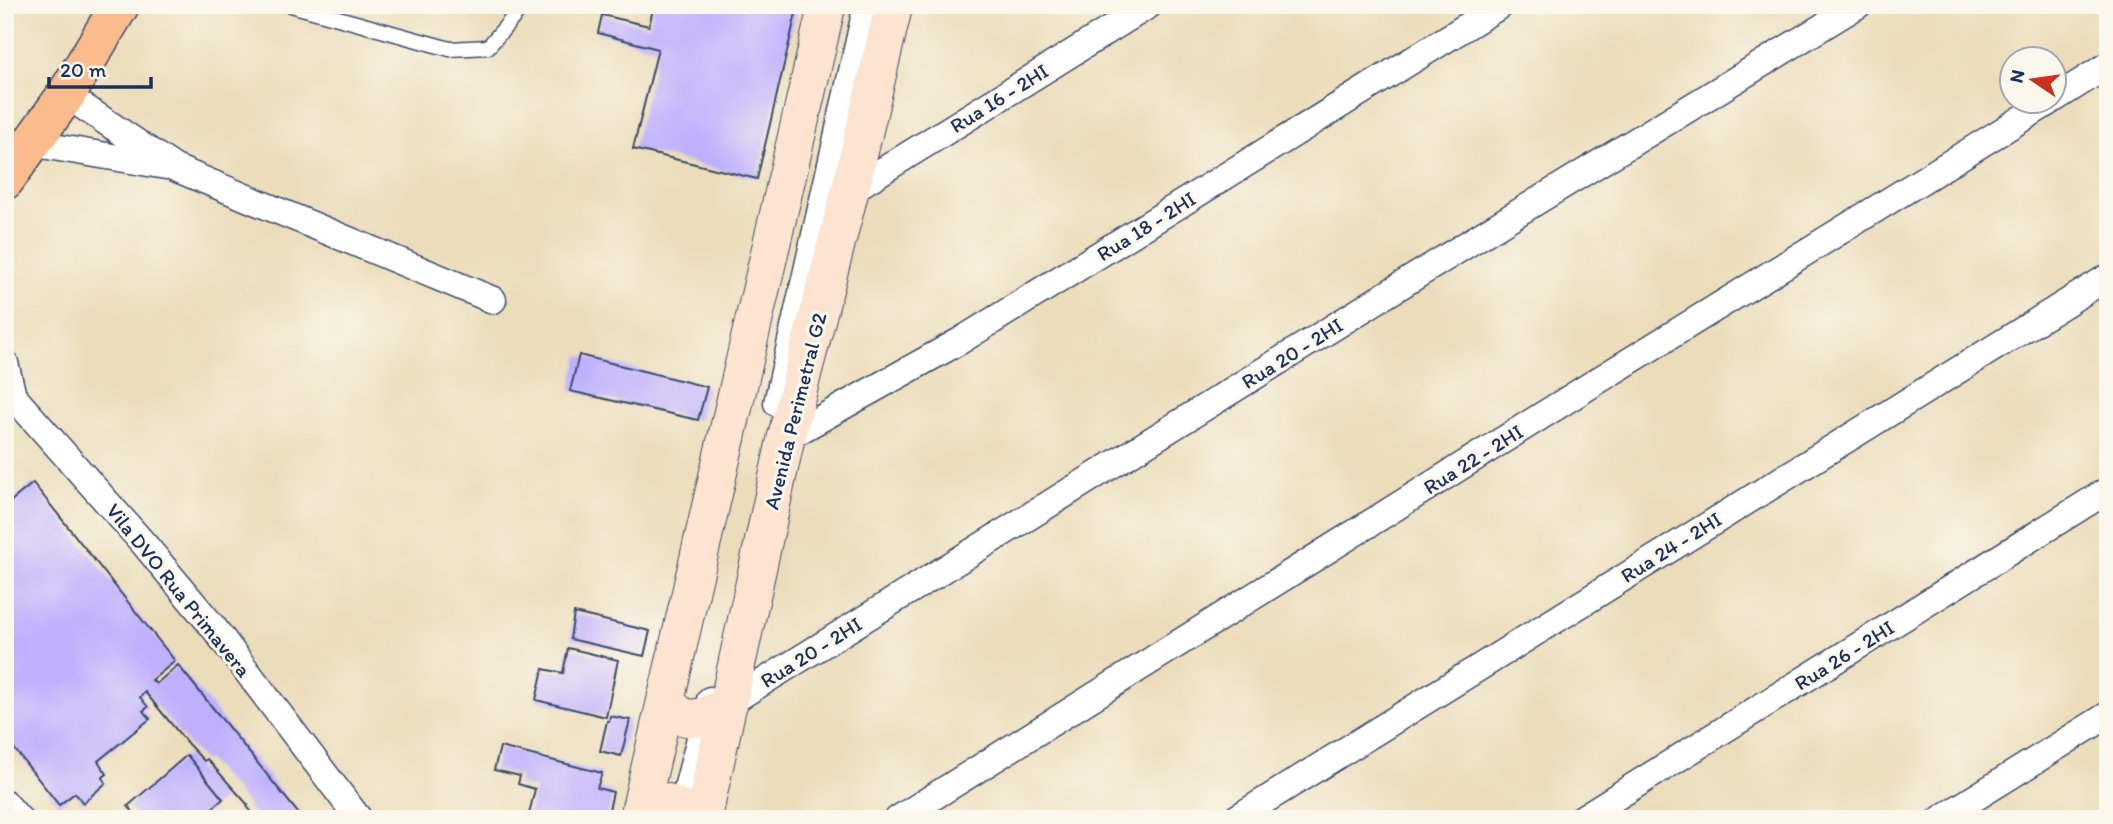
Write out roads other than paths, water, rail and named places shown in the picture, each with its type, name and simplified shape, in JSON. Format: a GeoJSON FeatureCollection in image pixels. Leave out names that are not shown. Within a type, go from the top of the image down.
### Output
{"type":"FeatureCollection","features":[{"type":"Feature","properties":{"kind":"highway"},"geometry":{"type":"LineString","coordinates":[[5,180],[66,95],[120,5]]}},
{"type":"Feature","properties":{"kind":"street"},"geometry":{"type":"LineString","coordinates":[[640,812],[827,5]]}},
{"type":"Feature","properties":{"kind":"street"},"geometry":{"type":"LineString","coordinates":[[666,697],[672,711],[688,719],[718,710],[867,5]]}},
{"type":"Feature","properties":{"kind":"street","name":"Avenida Perimetral G2"},"geometry":{"type":"LineString","coordinates":[[688,816],[718,710],[850,191],[894,5]]}},
{"type":"Feature","properties":{"kind":"street","name":"Rua 16 - 2HI"},"geometry":{"type":"LineString","coordinates":[[850,191],[1149,5]]}},
{"type":"Feature","properties":{"kind":"street","name":"Rua 18 - 2HI"},"geometry":{"type":"LineString","coordinates":[[786,438],[960,341],[1502,5]]}},
{"type":"Feature","properties":{"kind":"street","name":"Rua 20 - 2HI"},"geometry":{"type":"LineString","coordinates":[[718,710],[1490,230],[1858,5]]}},
{"type":"Feature","properties":{"kind":"street"},"geometry":{"type":"LineString","coordinates":[[2068,90],[2108,65]]}},
{"type":"Feature","properties":{"kind":"street"},"geometry":{"type":"LineString","coordinates":[[66,95],[175,168],[493,300]]}},
{"type":"Feature","properties":{"kind":"street","name":"Rua 22 - 2HI"},"geometry":{"type":"LineString","coordinates":[[898,819],[1570,397],[2026,116]]}},
{"type":"Feature","properties":{"kind":"street"},"geometry":{"type":"LineString","coordinates":[[30,143],[175,168]]}},
{"type":"Feature","properties":{"kind":"street","name":"Rua 24 - 2HI"},"geometry":{"type":"LineString","coordinates":[[1235,819],[2108,277]]}},
{"type":"Feature","properties":{"kind":"street","name":"Vila DVO Rua Primavera"},"geometry":{"type":"LineString","coordinates":[[5,363],[9,400],[144,544],[214,628],[359,819]]}},
{"type":"Feature","properties":{"kind":"street","name":"Rua 26 - 2HI"},"geometry":{"type":"LineString","coordinates":[[1581,819],[2108,490]]}},
{"type":"Feature","properties":{"kind":"street"},"geometry":{"type":"LineString","coordinates":[[1941,819],[2108,715]]}},
{"type":"Feature","properties":{"kind":"street"},"geometry":{"type":"LineString","coordinates":[[640,812],[649,802],[666,800],[688,816]]}},
{"type":"Feature","properties":{"kind":"street"},"geometry":{"type":"LineString","coordinates":[[5,803],[19,819]]}},
{"type":"Feature","properties":{"kind":"lane"},"geometry":{"type":"LineString","coordinates":[[291,5],[450,49],[488,47],[524,5]]}}]}
